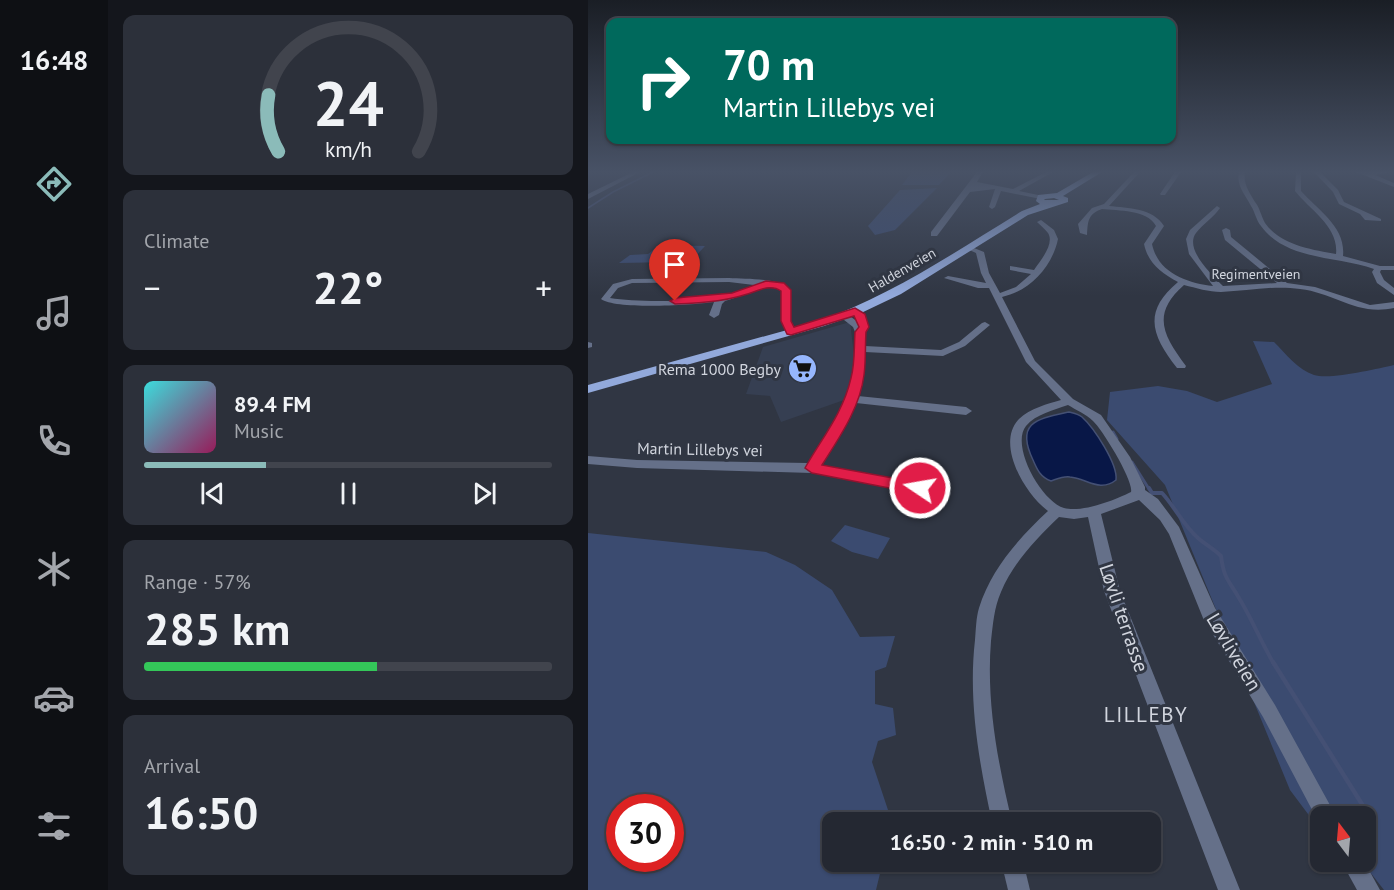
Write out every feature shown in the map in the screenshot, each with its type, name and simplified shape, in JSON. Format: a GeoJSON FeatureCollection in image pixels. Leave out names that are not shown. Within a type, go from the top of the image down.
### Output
{"type":"FeatureCollection","features":[{"type":"Feature","properties":{"kind":"main road","name":"Haldenveien"},"geometry":{"type":"LineString","coordinates":[[588,389],[849,314],[897,292],[1021,214]]}},
{"type":"Feature","properties":{"kind":"street"},"geometry":{"type":"LineString","coordinates":[[934,234],[950,214]]}},
{"type":"Feature","properties":{"kind":"street"},"geometry":{"type":"LineString","coordinates":[[1084,232],[1082,225],[1090,214]]}},
{"type":"Feature","properties":{"kind":"street","name":"Regimentveien"},"geometry":{"type":"LineString","coordinates":[[1143,214],[1156,219],[1160,226],[1149,241],[1150,253],[1162,270],[1183,282],[1221,289],[1285,285],[1315,289],[1362,306],[1382,308],[1394,305]]}},
{"type":"Feature","properties":{"kind":"street"},"geometry":{"type":"LineString","coordinates":[[1213,214],[1191,235],[1190,243],[1193,256],[1221,289]]}},
{"type":"Feature","properties":{"kind":"street"},"geometry":{"type":"LineString","coordinates":[[1258,214],[1269,231],[1295,246],[1379,268],[1394,268]]}},
{"type":"Feature","properties":{"kind":"street"},"geometry":{"type":"LineString","coordinates":[[1320,214],[1341,243],[1340,259]]}},
{"type":"Feature","properties":{"kind":"street"},"geometry":{"type":"LineString","coordinates":[[996,296],[1024,287],[1037,273],[1054,239],[1051,232],[1041,222]]}},
{"type":"Feature","properties":{"kind":"street"},"geometry":{"type":"LineString","coordinates":[[1226,230],[1231,242],[1285,285]]}},
{"type":"Feature","properties":{"kind":"street"},"geometry":{"type":"LineString","coordinates":[[969,248],[980,252],[983,268],[991,286],[1031,363],[1069,400],[1097,418],[1126,460],[1139,487],[1138,492],[1130,499],[1093,510],[1072,513],[1057,511],[1032,486],[1018,460],[1015,437],[1022,422],[1069,400]]}},
{"type":"Feature","properties":{"kind":"street"},"geometry":{"type":"LineString","coordinates":[[1013,268],[1037,273]]}},
{"type":"Feature","properties":{"kind":"street"},"geometry":{"type":"LineString","coordinates":[[1379,268],[1376,272],[1378,279],[1394,292]]}},
{"type":"Feature","properties":{"kind":"street"},"geometry":{"type":"LineString","coordinates":[[948,278],[991,286]]}},
{"type":"Feature","properties":{"kind":"street"},"geometry":{"type":"LineString","coordinates":[[714,315],[729,280]]}},
{"type":"Feature","properties":{"kind":"street"},"geometry":{"type":"LineString","coordinates":[[766,284],[719,299],[635,302],[605,299],[610,290],[625,282],[729,280],[781,285],[786,290],[786,321],[791,332]]}},
{"type":"Feature","properties":{"kind":"street"},"geometry":{"type":"LineString","coordinates":[[1182,366],[1170,353],[1158,329],[1158,318],[1162,301],[1183,282]]}},
{"type":"Feature","properties":{"kind":"street"},"geometry":{"type":"LineString","coordinates":[[812,468],[838,428],[858,376],[860,332],[849,314]]}},
{"type":"Feature","properties":{"kind":"street"},"geometry":{"type":"LineString","coordinates":[[860,349],[943,353],[952,351],[985,325]]}},
{"type":"Feature","properties":{"kind":"street"},"geometry":{"type":"LineString","coordinates":[[851,399],[966,411]]}},
{"type":"Feature","properties":{"kind":"street","name":"Martin Lillebys vei"},"geometry":{"type":"LineString","coordinates":[[588,460],[637,464],[812,468],[920,488]]}},
{"type":"Feature","properties":{"kind":"street","name":"Løvliveien"},"geometry":{"type":"LineString","coordinates":[[1138,492],[1156,505],[1179,538],[1192,565],[1209,612],[1289,746],[1321,806]]}},
{"type":"Feature","properties":{"kind":"street","name":"Løvli terrasse"},"geometry":{"type":"LineString","coordinates":[[1093,510],[1112,591],[1229,890]]}},
{"type":"Feature","properties":{"kind":"street"},"geometry":{"type":"LineString","coordinates":[[1000,812],[984,725],[980,658],[987,608],[1021,544],[1057,511]]}},
{"type":"Feature","properties":{"kind":"street"},"geometry":{"type":"LineString","coordinates":[[1015,872],[1019,890]]}},
{"type":"Feature","properties":{"kind":"street"},"geometry":{"type":"LineString","coordinates":[[1358,872],[1369,890]]}},
{"type":"Feature","properties":{"kind":"shaded area"},"geometry":{"type":"Polygon","coordinates":[[[879,214],[911,214],[895,230],[875,235],[868,226],[879,214]]]}},
{"type":"Feature","properties":{"kind":"shaded area"},"geometry":{"type":"Polygon","coordinates":[[[660,245],[705,246],[694,258],[673,262],[619,263],[630,255],[648,254],[660,245]]]}},
{"type":"Feature","properties":{"kind":"shaded area"},"geometry":{"type":"Polygon","coordinates":[[[850,322],[854,374],[847,399],[781,422],[770,396],[746,394],[763,347],[850,322]]]}},
{"type":"Feature","properties":{"kind":"shaded area"},"geometry":{"type":"Polygon","coordinates":[[[1253,341],[1274,342],[1297,365],[1314,375],[1342,375],[1394,365],[1394,890],[1384,890],[1370,872],[1376,872],[1376,806],[1310,806],[1310,817],[1290,790],[1165,485],[1107,420],[1110,392],[1158,386],[1187,391],[1217,402],[1272,384],[1253,341]]]}},
{"type":"Feature","properties":{"kind":"shaded area"},"geometry":{"type":"Polygon","coordinates":[[[1069,412],[1082,417],[1099,438],[1116,473],[1116,480],[1110,484],[1093,484],[1070,477],[1051,481],[1039,472],[1028,447],[1028,430],[1039,420],[1069,412]]]}},
{"type":"Feature","properties":{"kind":"shaded area"},"geometry":{"type":"Polygon","coordinates":[[[845,525],[890,538],[878,559],[852,552],[831,541],[845,525]]]}},
{"type":"Feature","properties":{"kind":"shaded area"},"geometry":{"type":"Polygon","coordinates":[[[588,533],[766,552],[795,565],[832,590],[860,637],[895,636],[886,667],[875,671],[875,704],[893,708],[896,735],[878,741],[872,762],[888,812],[822,812],[822,872],[880,872],[876,890],[588,890],[588,533]]]}},
{"type":"Feature","properties":{"kind":"waterway"},"geometry":{"type":"LineString","coordinates":[[1113,432],[1117,439]]}},
{"type":"Feature","properties":{"kind":"waterway"},"geometry":{"type":"LineString","coordinates":[[1132,462],[1149,489]]}},
{"type":"Feature","properties":{"kind":"waterway"},"geometry":{"type":"LineString","coordinates":[[1149,488],[1152,493],[1162,493],[1193,533],[1221,556],[1227,578],[1274,664]]}},
{"type":"Feature","properties":{"kind":"waterway"},"geometry":{"type":"LineString","coordinates":[[1273,662],[1363,806]]}},
{"type":"Feature","properties":{"kind":"place","name":"Rema 1000 Begby"},"geometry":{"type":"Point","coordinates":[802,369]}},
{"type":"Feature","properties":{"kind":"district","name":"LILLEBY"},"geometry":{"type":"Point","coordinates":[1146,714]}},
{"type":"Feature","properties":{"kind":"route"},"geometry":{"type":"LineString","coordinates":[[675,301],[705,301],[735,296],[766,284],[781,285],[786,290],[786,321],[791,332],[855,312],[861,316],[864,327],[860,332],[858,376],[851,399],[838,428],[812,468],[920,488]]}}]}
